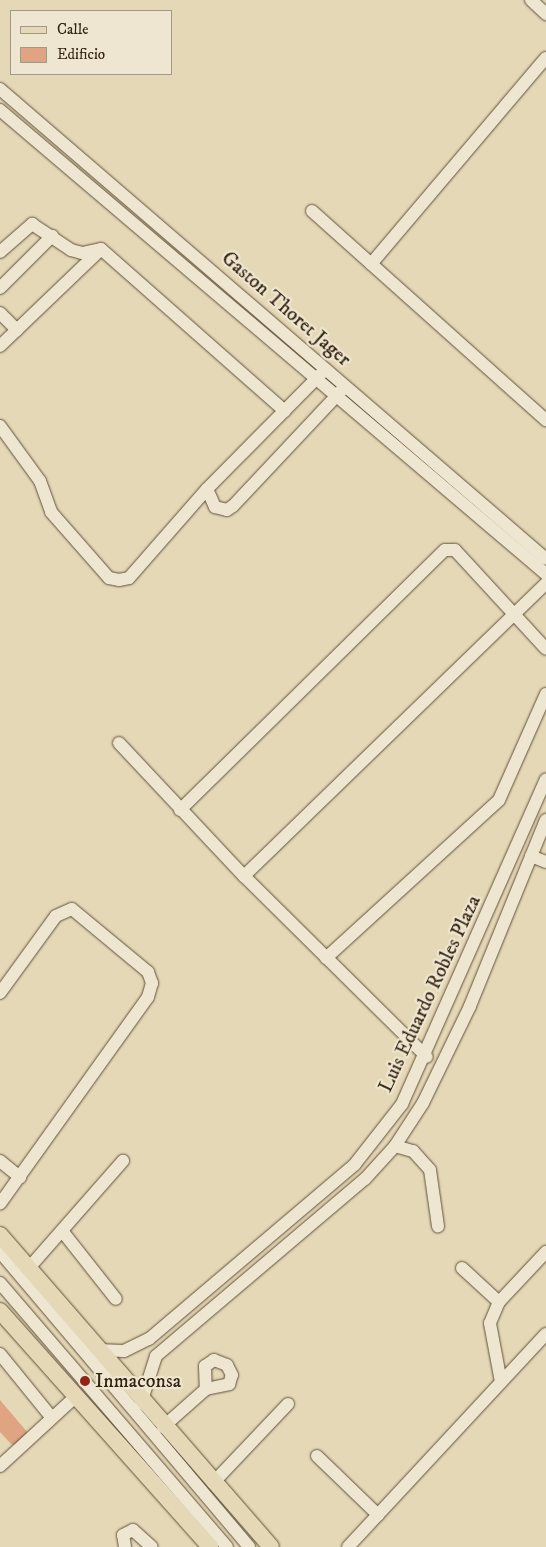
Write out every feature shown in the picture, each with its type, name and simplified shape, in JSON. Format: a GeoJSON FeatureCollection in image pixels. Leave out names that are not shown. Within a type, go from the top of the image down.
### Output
{"type":"FeatureCollection","features":[{"type":"Feature","properties":{"kind":"main road"},"geometry":{"type":"LineString","coordinates":[[0,1236],[141,1403],[271,1547]]}},
{"type":"Feature","properties":{"kind":"main road"},"geometry":{"type":"LineString","coordinates":[[0,1311],[74,1398],[210,1547]]}},
{"type":"Feature","properties":{"kind":"street"},"geometry":{"type":"LineString","coordinates":[[531,0],[546,14]]}},
{"type":"Feature","properties":{"kind":"street"},"geometry":{"type":"LineString","coordinates":[[371,264],[545,57]]}},
{"type":"Feature","properties":{"kind":"street","name":"Gaston Thoret Jager"},"geometry":{"type":"LineString","coordinates":[[0,89],[327,367],[346,386],[546,559]]}},
{"type":"Feature","properties":{"kind":"street","name":"Gaston Thoret Jager"},"geometry":{"type":"LineString","coordinates":[[0,110],[546,574]]}},
{"type":"Feature","properties":{"kind":"street"},"geometry":{"type":"LineString","coordinates":[[312,211],[546,420]]}},
{"type":"Feature","properties":{"kind":"street"},"geometry":{"type":"LineString","coordinates":[[0,252],[32,224],[82,253],[101,249]]}},
{"type":"Feature","properties":{"kind":"street"},"geometry":{"type":"LineString","coordinates":[[0,288],[52,236]]}},
{"type":"Feature","properties":{"kind":"street"},"geometry":{"type":"LineString","coordinates":[[101,249],[285,411]]}},
{"type":"Feature","properties":{"kind":"street"},"geometry":{"type":"LineString","coordinates":[[0,346],[101,249]]}},
{"type":"Feature","properties":{"kind":"street"},"geometry":{"type":"LineString","coordinates":[[0,313],[17,330]]}},
{"type":"Feature","properties":{"kind":"street"},"geometry":{"type":"LineString","coordinates":[[0,426],[40,481],[52,512],[109,578],[129,578],[208,489],[327,367]]}},
{"type":"Feature","properties":{"kind":"street"},"geometry":{"type":"LineString","coordinates":[[208,489],[215,507],[227,510],[233,506],[346,386]]}},
{"type":"Feature","properties":{"kind":"street"},"geometry":{"type":"LineString","coordinates":[[180,810],[445,550],[454,550],[512,616],[546,649]]}},
{"type":"Feature","properties":{"kind":"street"},"geometry":{"type":"LineString","coordinates":[[244,876],[546,583]]}},
{"type":"Feature","properties":{"kind":"street"},"geometry":{"type":"LineString","coordinates":[[326,958],[499,800],[546,694]]}},
{"type":"Feature","properties":{"kind":"street"},"geometry":{"type":"LineString","coordinates":[[120,743],[180,810],[244,876],[427,1057]]}},
{"type":"Feature","properties":{"kind":"street","name":"Luis Eduardo Robles Plaza"},"geometry":{"type":"LineString","coordinates":[[96,1350],[124,1351],[149,1339],[355,1164],[402,1104],[427,1057],[546,779]]}},
{"type":"Feature","properties":{"kind":"street","name":"Luis Eduardo Robles Plaza"},"geometry":{"type":"LineString","coordinates":[[141,1403],[156,1356],[365,1179],[395,1146],[423,1103],[470,1006],[546,820]]}},
{"type":"Feature","properties":{"kind":"street"},"geometry":{"type":"LineString","coordinates":[[531,856],[546,862]]}},
{"type":"Feature","properties":{"kind":"street"},"geometry":{"type":"LineString","coordinates":[[0,993],[56,916],[72,909],[148,972],[152,983],[148,997],[0,1204]]}},
{"type":"Feature","properties":{"kind":"street"},"geometry":{"type":"LineString","coordinates":[[395,1146],[413,1151],[430,1170],[438,1226]]}},
{"type":"Feature","properties":{"kind":"street"},"geometry":{"type":"LineString","coordinates":[[0,1161],[20,1177]]}},
{"type":"Feature","properties":{"kind":"street"},"geometry":{"type":"LineString","coordinates":[[28,1269],[63,1232],[123,1161]]}},
{"type":"Feature","properties":{"kind":"street"},"geometry":{"type":"LineString","coordinates":[[63,1232],[116,1299]]}},
{"type":"Feature","properties":{"kind":"street"},"geometry":{"type":"LineString","coordinates":[[0,1252],[249,1547]]}},
{"type":"Feature","properties":{"kind":"street"},"geometry":{"type":"LineString","coordinates":[[500,1382],[490,1323],[499,1302],[546,1252]]}},
{"type":"Feature","properties":{"kind":"street"},"geometry":{"type":"LineString","coordinates":[[462,1268],[499,1302]]}},
{"type":"Feature","properties":{"kind":"street"},"geometry":{"type":"LineString","coordinates":[[0,1283],[227,1547]]}},
{"type":"Feature","properties":{"kind":"street"},"geometry":{"type":"LineString","coordinates":[[348,1547],[546,1334]]}},
{"type":"Feature","properties":{"kind":"street"},"geometry":{"type":"LineString","coordinates":[[0,1354],[52,1418]]}},
{"type":"Feature","properties":{"kind":"street"},"geometry":{"type":"LineString","coordinates":[[163,1427],[206,1389]]}},
{"type":"Feature","properties":{"kind":"street"},"geometry":{"type":"LineString","coordinates":[[0,1466],[74,1398]]}},
{"type":"Feature","properties":{"kind":"street"},"geometry":{"type":"LineString","coordinates":[[213,1483],[288,1404]]}},
{"type":"Feature","properties":{"kind":"street"},"geometry":{"type":"LineString","coordinates":[[317,1456],[378,1515]]}},
{"type":"Feature","properties":{"kind":"street"},"geometry":{"type":"LineString","coordinates":[[125,1547],[123,1535],[133,1530],[152,1547]]}},
{"type":"Feature","properties":{"kind":"building"},"geometry":{"type":"Polygon","coordinates":[[[0,1400],[27,1432],[12,1445],[0,1432],[0,1400]]]}},
{"type":"Feature","properties":{"kind":"place","name":"Inmaconsa"},"geometry":{"type":"Point","coordinates":[85,1381]}}]}
